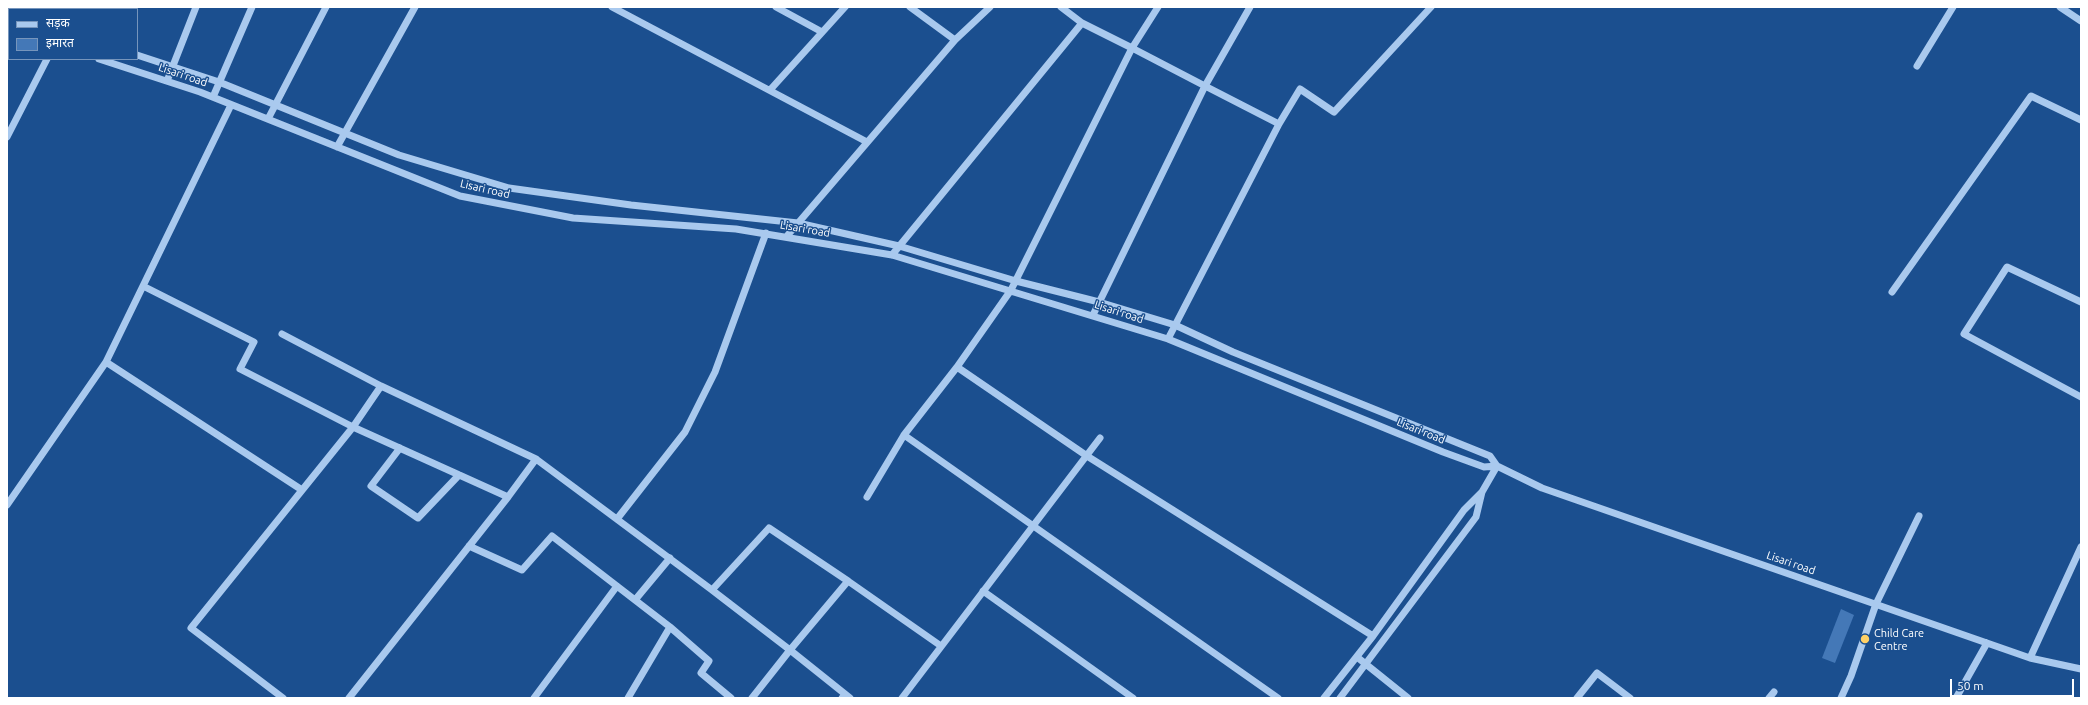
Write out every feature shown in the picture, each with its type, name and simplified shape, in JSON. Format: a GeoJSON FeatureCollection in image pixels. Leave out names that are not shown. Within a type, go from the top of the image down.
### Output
{"type":"FeatureCollection","features":[{"type":"Feature","properties":{"kind":"street"},"geometry":{"type":"LineString","coordinates":[[167,81],[196,7]]}},
{"type":"Feature","properties":{"kind":"street"},"geometry":{"type":"LineString","coordinates":[[213,97],[252,7]]}},
{"type":"Feature","properties":{"kind":"street"},"geometry":{"type":"LineString","coordinates":[[268,119],[326,7]]}},
{"type":"Feature","properties":{"kind":"street"},"geometry":{"type":"LineString","coordinates":[[337,147],[415,7]]}},
{"type":"Feature","properties":{"kind":"street"},"geometry":{"type":"LineString","coordinates":[[612,7],[867,142]]}},
{"type":"Feature","properties":{"kind":"street"},"geometry":{"type":"LineString","coordinates":[[776,7],[822,32]]}},
{"type":"Feature","properties":{"kind":"street"},"geometry":{"type":"LineString","coordinates":[[770,90],[845,7]]}},
{"type":"Feature","properties":{"kind":"street"},"geometry":{"type":"LineString","coordinates":[[910,7],[955,40]]}},
{"type":"Feature","properties":{"kind":"street"},"geometry":{"type":"LineString","coordinates":[[787,236],[955,40],[990,7]]}},
{"type":"Feature","properties":{"kind":"street"},"geometry":{"type":"LineString","coordinates":[[1061,7],[1082,23],[1279,124]]}},
{"type":"Feature","properties":{"kind":"street"},"geometry":{"type":"LineString","coordinates":[[867,497],[904,435],[958,367],[1011,290],[1132,48],[1158,7]]}},
{"type":"Feature","properties":{"kind":"street"},"geometry":{"type":"LineString","coordinates":[[1092,314],[1205,86],[1250,7]]}},
{"type":"Feature","properties":{"kind":"street"},"geometry":{"type":"LineString","coordinates":[[1168,339],[1279,124],[1300,88],[1334,112],[1431,7]]}},
{"type":"Feature","properties":{"kind":"street"},"geometry":{"type":"LineString","coordinates":[[1917,66],[1953,7]]}},
{"type":"Feature","properties":{"kind":"street"},"geometry":{"type":"LineString","coordinates":[[2060,7],[2081,21]]}},
{"type":"Feature","properties":{"kind":"street"},"geometry":{"type":"LineString","coordinates":[[892,255],[1082,23]]}},
{"type":"Feature","properties":{"kind":"street","name":"Lisari road"},"geometry":{"type":"LineString","coordinates":[[138,55],[172,68],[220,82],[276,104],[344,134],[399,155],[509,188],[631,205],[798,223],[899,246],[1016,281],[1099,302],[1175,325],[1233,352],[1490,456],[1497,466],[1542,488],[2030,658],[2081,669]]}},
{"type":"Feature","properties":{"kind":"street"},"geometry":{"type":"LineString","coordinates":[[7,138],[46,60]]}},
{"type":"Feature","properties":{"kind":"street","name":"Lisari road"},"geometry":{"type":"LineString","coordinates":[[102,60],[213,97],[460,196],[573,218],[736,229],[787,236],[892,255],[1092,314],[1168,339],[1443,452],[1484,467],[1497,466]]}},
{"type":"Feature","properties":{"kind":"street"},"geometry":{"type":"LineString","coordinates":[[1892,292],[2031,96],[2081,120]]}},
{"type":"Feature","properties":{"kind":"street"},"geometry":{"type":"LineString","coordinates":[[7,505],[106,362],[231,104]]}},
{"type":"Feature","properties":{"kind":"street"},"geometry":{"type":"LineString","coordinates":[[617,518],[686,432],[715,372],[766,233]]}},
{"type":"Feature","properties":{"kind":"street"},"geometry":{"type":"LineString","coordinates":[[2081,302],[2007,267],[1964,334],[2081,396]]}},
{"type":"Feature","properties":{"kind":"street"},"geometry":{"type":"LineString","coordinates":[[143,286],[254,342],[240,369],[353,427],[508,497]]}},
{"type":"Feature","properties":{"kind":"street"},"geometry":{"type":"LineString","coordinates":[[282,334],[381,386],[536,459],[712,590],[790,650],[846,697]]}},
{"type":"Feature","properties":{"kind":"street"},"geometry":{"type":"LineString","coordinates":[[106,362],[302,490]]}},
{"type":"Feature","properties":{"kind":"street"},"geometry":{"type":"LineString","coordinates":[[958,367],[1087,456],[1373,636]]}},
{"type":"Feature","properties":{"kind":"street"},"geometry":{"type":"LineString","coordinates":[[283,698],[191,628],[353,427],[381,386]]}},
{"type":"Feature","properties":{"kind":"street"},"geometry":{"type":"LineString","coordinates":[[904,435],[1278,698]]}},
{"type":"Feature","properties":{"kind":"street"},"geometry":{"type":"LineString","coordinates":[[902,698],[1100,438]]}},
{"type":"Feature","properties":{"kind":"street"},"geometry":{"type":"LineString","coordinates":[[400,448],[371,486],[418,518],[459,475]]}},
{"type":"Feature","properties":{"kind":"street"},"geometry":{"type":"LineString","coordinates":[[349,698],[508,497],[536,459]]}},
{"type":"Feature","properties":{"kind":"street"},"geometry":{"type":"LineString","coordinates":[[1324,698],[1373,636],[1464,510],[1482,492],[1497,466]]}},
{"type":"Feature","properties":{"kind":"street"},"geometry":{"type":"LineString","coordinates":[[1340,698],[1476,517],[1482,492]]}},
{"type":"Feature","properties":{"kind":"street"},"geometry":{"type":"LineString","coordinates":[[1841,698],[1851,676],[1876,604],[1919,516]]}},
{"type":"Feature","properties":{"kind":"street"},"geometry":{"type":"LineString","coordinates":[[712,590],[769,528],[941,646]]}},
{"type":"Feature","properties":{"kind":"street"},"geometry":{"type":"LineString","coordinates":[[469,546],[522,570],[552,536],[670,627],[709,661],[701,673],[731,698]]}},
{"type":"Feature","properties":{"kind":"street"},"geometry":{"type":"LineString","coordinates":[[2030,658],[2081,547]]}},
{"type":"Feature","properties":{"kind":"street"},"geometry":{"type":"LineString","coordinates":[[635,600],[670,558]]}},
{"type":"Feature","properties":{"kind":"street"},"geometry":{"type":"LineString","coordinates":[[1429,558],[1440,566]]}},
{"type":"Feature","properties":{"kind":"street"},"geometry":{"type":"LineString","coordinates":[[752,698],[848,581]]}},
{"type":"Feature","properties":{"kind":"street"},"geometry":{"type":"LineString","coordinates":[[534,698],[617,586]]}},
{"type":"Feature","properties":{"kind":"street"},"geometry":{"type":"LineString","coordinates":[[983,591],[1133,698]]}},
{"type":"Feature","properties":{"kind":"street"},"geometry":{"type":"LineString","coordinates":[[628,698],[670,627]]}},
{"type":"Feature","properties":{"kind":"street"},"geometry":{"type":"LineString","coordinates":[[1956,698],[1987,643]]}},
{"type":"Feature","properties":{"kind":"street"},"geometry":{"type":"LineString","coordinates":[[1357,657],[1408,698]]}},
{"type":"Feature","properties":{"kind":"street"},"geometry":{"type":"LineString","coordinates":[[1577,698],[1597,673],[1630,698]]}},
{"type":"Feature","properties":{"kind":"street"},"geometry":{"type":"LineString","coordinates":[[1769,698],[1774,692]]}},
{"type":"Feature","properties":{"kind":"building"},"geometry":{"type":"Polygon","coordinates":[[[1841,609],[1854,615],[1835,663],[1822,658],[1841,609]]]}},
{"type":"Feature","properties":{"kind":"place","name":"Child Care Centre"},"geometry":{"type":"Point","coordinates":[1865,639]}}]}
